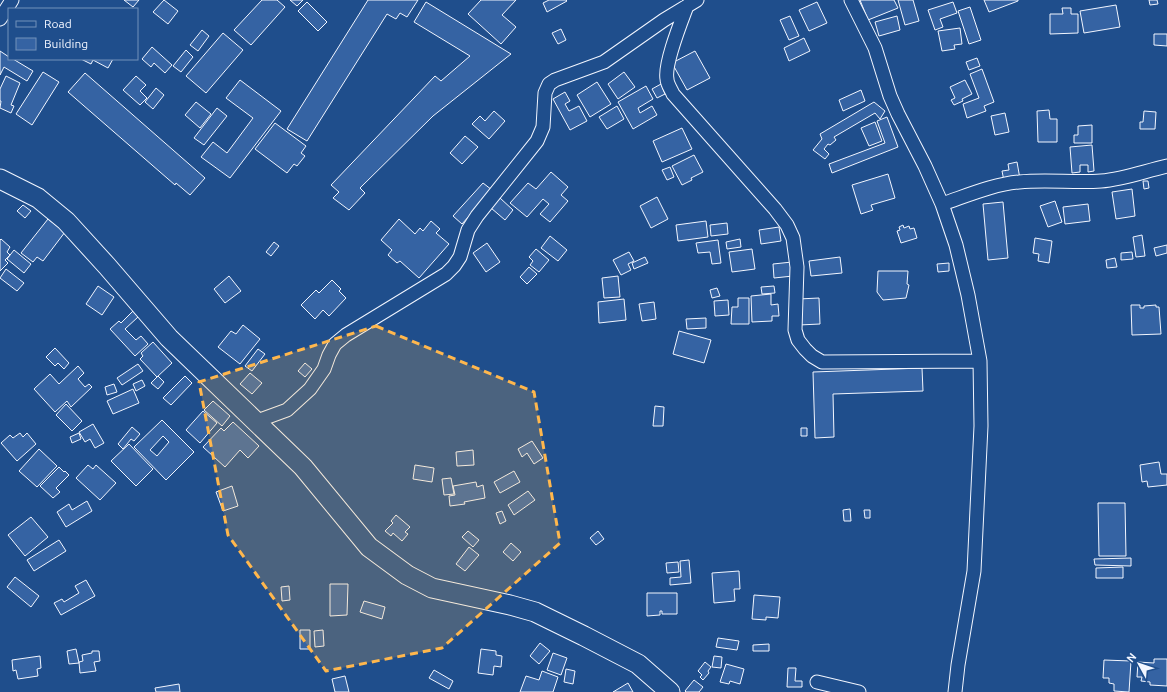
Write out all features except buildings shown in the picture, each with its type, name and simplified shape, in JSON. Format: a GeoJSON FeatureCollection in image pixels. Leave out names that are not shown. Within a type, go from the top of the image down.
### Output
{"type":"FeatureCollection","features":[{"type":"Feature","properties":{"kind":"street"},"geometry":{"type":"LineString","coordinates":[[0,19],[12,0]]}},
{"type":"Feature","properties":{"kind":"street"},"geometry":{"type":"LineString","coordinates":[[851,0],[875,48],[890,96],[898,114],[925,166],[942,204],[956,245],[980,361],[981,426],[974,571],[958,665],[955,692]]}},
{"type":"Feature","properties":{"kind":"street"},"geometry":{"type":"LineString","coordinates":[[692,3],[680,24],[667,67],[666,79],[673,94],[775,209],[787,225],[793,238],[797,267],[795,330],[798,340],[805,349],[812,356],[822,362],[980,361]]}},
{"type":"Feature","properties":{"kind":"street"},"geometry":{"type":"LineString","coordinates":[[256,421],[287,410],[310,389],[324,369],[335,344],[346,335],[446,274],[454,266],[460,257],[468,230],[477,216],[537,141],[543,127],[545,93],[549,84],[555,80],[604,62],[664,20],[692,3]]}},
{"type":"Feature","properties":{"kind":"street"},"geometry":{"type":"LineString","coordinates":[[942,204],[998,186],[1017,182],[1043,180],[1100,181],[1118,179],[1167,166]]}},
{"type":"Feature","properties":{"kind":"street"},"geometry":{"type":"LineString","coordinates":[[0,179],[38,198],[66,221],[169,338],[303,467],[369,547],[407,575],[432,588],[535,612],[638,664],[670,692]]}},
{"type":"Feature","properties":{"kind":"street"},"geometry":{"type":"LineString","coordinates":[[817,682],[859,692]]}},
{"type":"Feature","properties":{"kind":"highlighted area"},"geometry":{"type":"Polygon","coordinates":[[[376,326],[534,392],[560,543],[442,648],[326,671],[228,535],[199,382],[376,326]]]}}]}
